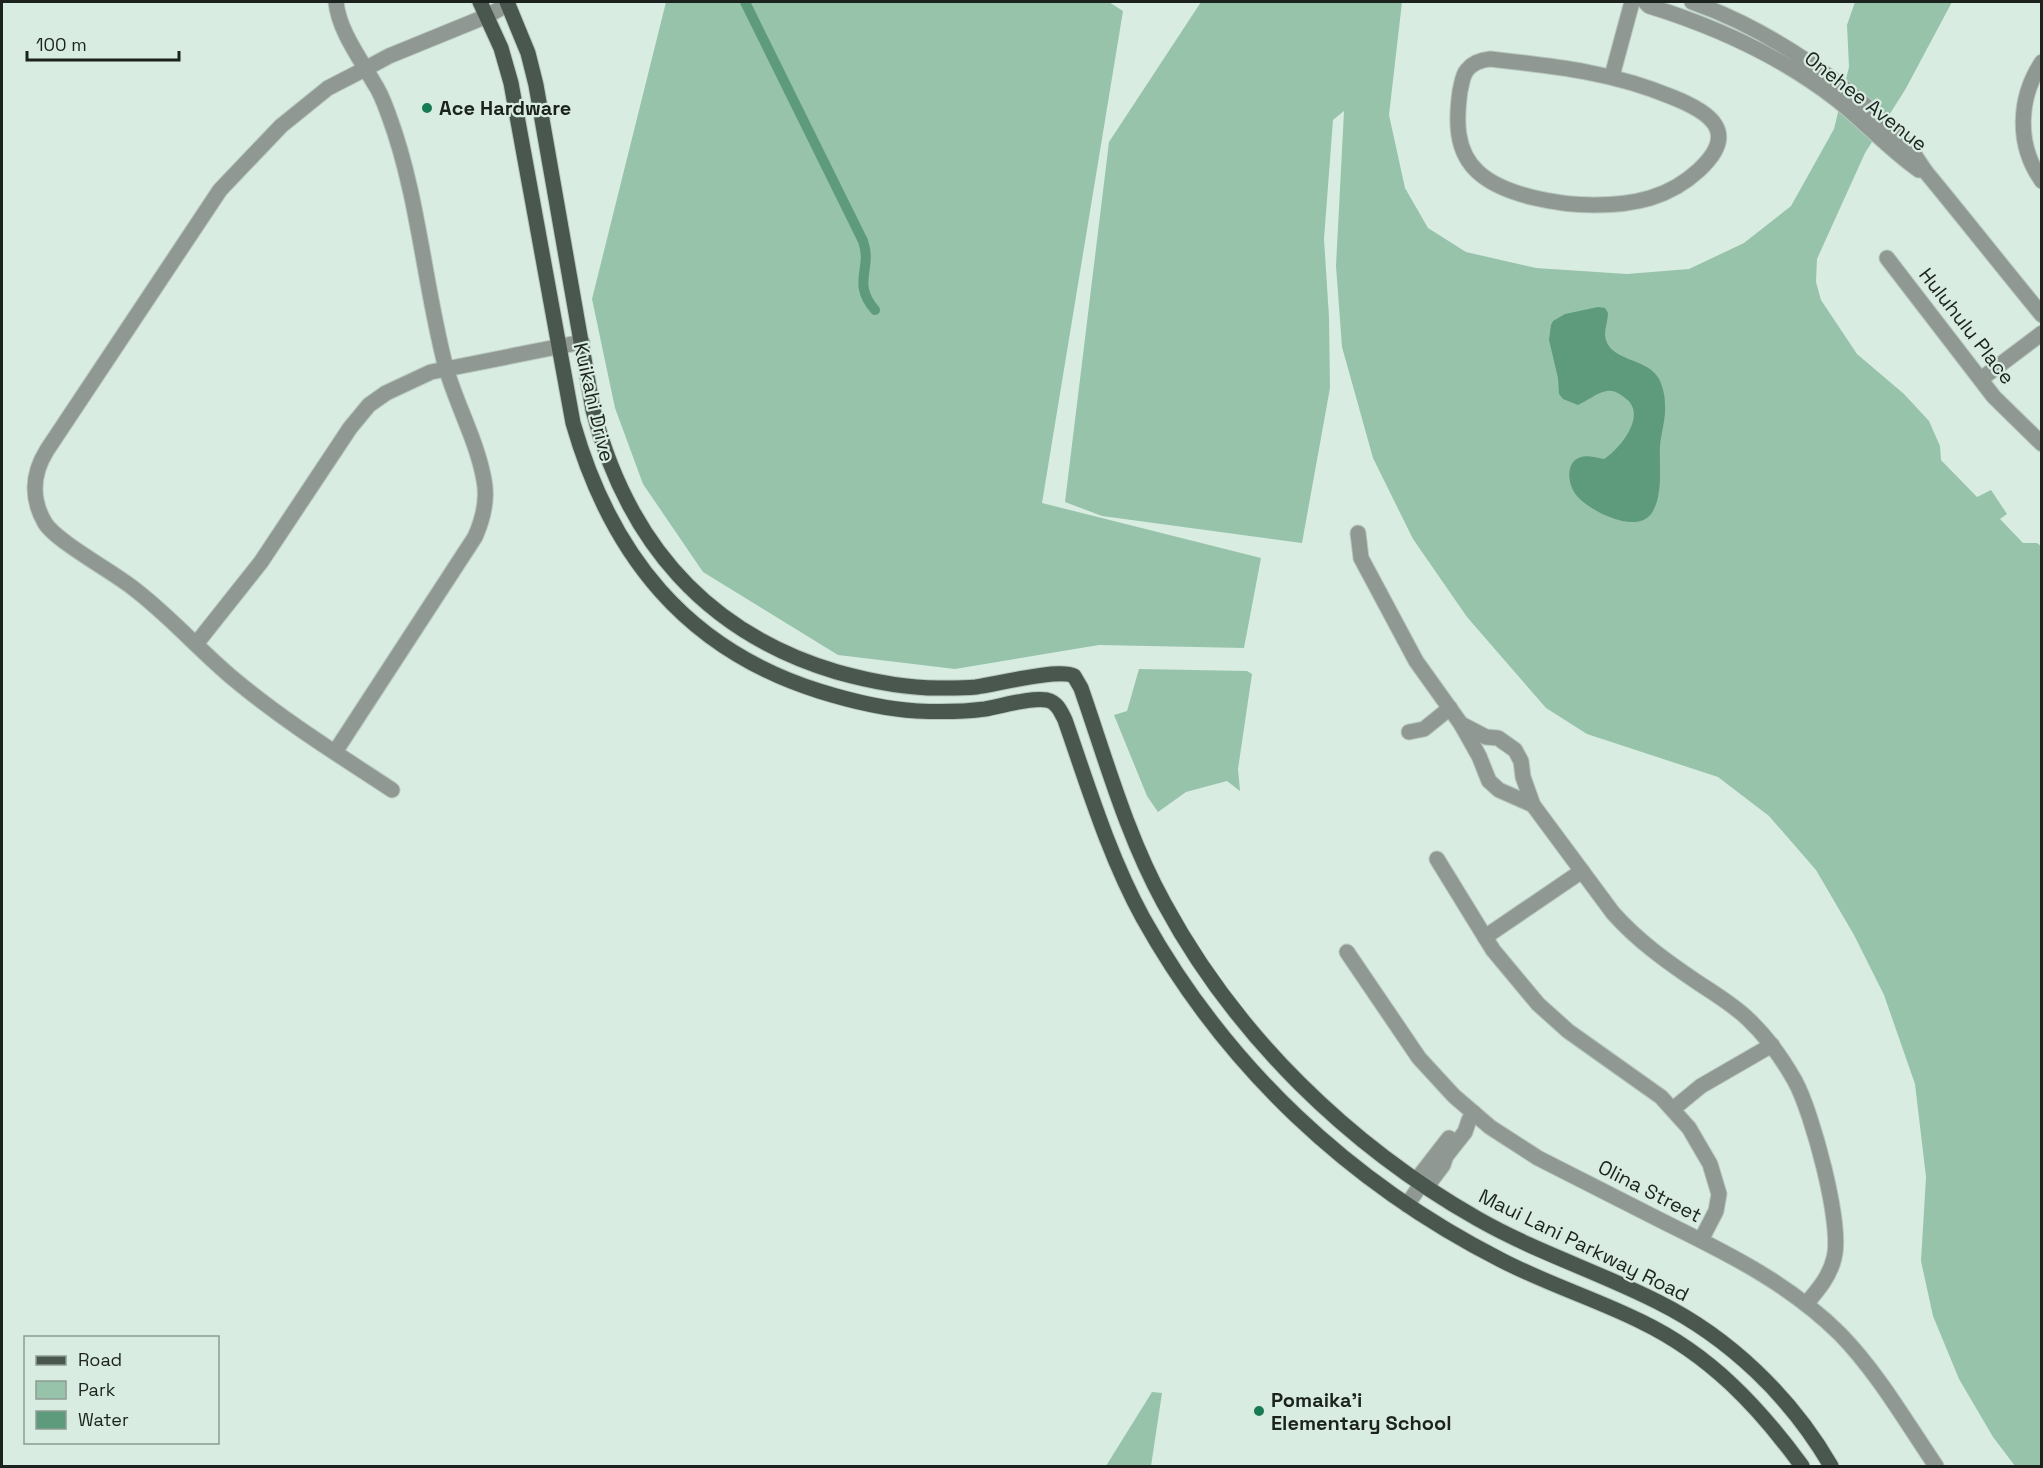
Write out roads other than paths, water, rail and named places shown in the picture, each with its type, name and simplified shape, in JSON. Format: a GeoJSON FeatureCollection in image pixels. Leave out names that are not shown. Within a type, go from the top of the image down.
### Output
{"type":"FeatureCollection","features":[{"type":"Feature","properties":{"kind":"main road","name":"Kuikahi Drive"},"geometry":{"type":"LineString","coordinates":[[507,3],[528,54],[536,85],[593,410],[599,432],[622,489],[643,529],[661,556],[685,584],[730,622],[773,647],[808,663],[880,683],[929,689],[972,688],[1059,672],[1074,676]]}},
{"type":"Feature","properties":{"kind":"main road","name":"Kuikahi Drive"},"geometry":{"type":"LineString","coordinates":[[483,9],[501,48],[519,117],[573,423],[586,466],[599,496],[633,557],[665,597],[689,620],[751,662],[776,675],[848,700],[897,709],[958,711],[1038,699],[1053,702],[1065,720],[1101,825],[1142,916],[1181,981],[1226,1042],[1276,1098],[1333,1149],[1407,1205]]}},
{"type":"Feature","properties":{"kind":"main road","name":"Maui Lani Parkway Road"},"geometry":{"type":"LineString","coordinates":[[1074,676],[1078,680],[1127,822],[1164,903],[1212,980],[1269,1051],[1332,1114],[1402,1171],[1478,1219],[1559,1259],[1657,1301],[1738,1354],[1773,1387],[1804,1424],[1831,1467]]}},
{"type":"Feature","properties":{"kind":"main road"},"geometry":{"type":"LineString","coordinates":[[1407,1205],[1502,1261],[1642,1322],[1680,1343],[1748,1398],[1802,1467]]}},
{"type":"Feature","properties":{"kind":"street"},"geometry":{"type":"LineString","coordinates":[[335,752],[475,537],[483,520],[485,496],[477,451],[447,369],[399,144],[376,84],[365,69],[340,22],[336,2]]}},
{"type":"Feature","properties":{"kind":"street"},"geometry":{"type":"LineString","coordinates":[[1612,76],[1632,2]]}},
{"type":"Feature","properties":{"kind":"street","name":"Onehee Avenue"},"geometry":{"type":"LineString","coordinates":[[1645,2],[1649,6],[1726,33],[1778,59],[1833,97],[1908,162],[1929,177]]}},
{"type":"Feature","properties":{"kind":"street","name":"Onehee Avenue"},"geometry":{"type":"LineString","coordinates":[[1692,2],[1747,26],[1795,54],[1834,81],[1880,119],[1910,149],[1929,177],[2042,315]]}},
{"type":"Feature","properties":{"kind":"street"},"geometry":{"type":"LineString","coordinates":[[392,790],[263,703],[133,587],[55,534],[46,525],[36,500],[35,481],[39,464],[220,190],[281,126],[328,88],[483,9],[507,3]]}},
{"type":"Feature","properties":{"kind":"street"},"geometry":{"type":"LineString","coordinates":[[1490,58],[1551,65],[1612,76],[1651,88],[1700,109],[1710,117],[1717,128],[1717,143],[1711,156],[1695,173],[1673,190],[1626,204],[1595,205],[1557,202],[1491,183],[1476,171],[1467,158],[1457,127],[1459,104],[1462,78],[1468,68],[1476,62],[1490,58]]}},
{"type":"Feature","properties":{"kind":"street"},"geometry":{"type":"LineString","coordinates":[[2042,62],[2030,81],[2024,101],[2022,124],[2027,152],[2042,181]]}},
{"type":"Feature","properties":{"kind":"street","name":"Huluhulu Place"},"geometry":{"type":"LineString","coordinates":[[1887,258],[1994,397],[2042,444]]}},
{"type":"Feature","properties":{"kind":"street"},"geometry":{"type":"LineString","coordinates":[[1981,379],[2042,333]]}},
{"type":"Feature","properties":{"kind":"street"},"geometry":{"type":"LineString","coordinates":[[196,644],[261,562],[359,416],[369,405],[386,393],[431,372],[582,342]]}},
{"type":"Feature","properties":{"kind":"street"},"geometry":{"type":"LineString","coordinates":[[1358,533],[1361,558],[1416,661],[1461,724],[1479,756],[1489,781],[1499,790],[1533,805]]}},
{"type":"Feature","properties":{"kind":"street"},"geometry":{"type":"LineString","coordinates":[[1408,732],[1424,729],[1450,708]]}},
{"type":"Feature","properties":{"kind":"street"},"geometry":{"type":"LineString","coordinates":[[1461,724],[1486,737],[1497,738],[1515,750],[1521,761],[1523,777],[1533,805],[1613,913],[1640,941],[1746,1017],[1772,1045],[1796,1083],[1817,1144],[1835,1227],[1834,1258],[1826,1279],[1806,1304]]}},
{"type":"Feature","properties":{"kind":"street"},"geometry":{"type":"LineString","coordinates":[[1437,859],[1485,937],[1512,975],[1545,1011],[1661,1097],[1673,1109],[1698,1143],[1710,1164],[1719,1194],[1716,1211],[1701,1240]]}},
{"type":"Feature","properties":{"kind":"street"},"geometry":{"type":"LineString","coordinates":[[1485,937],[1582,870]]}},
{"type":"Feature","properties":{"kind":"street","name":"Olina Street"},"geometry":{"type":"LineString","coordinates":[[1347,952],[1419,1058],[1472,1117],[1538,1158],[1701,1240],[1772,1280],[1806,1304],[1860,1356],[1936,1467]]}},
{"type":"Feature","properties":{"kind":"street"},"geometry":{"type":"LineString","coordinates":[[1673,1109],[1701,1086],[1772,1045]]}},
{"type":"Feature","properties":{"kind":"street"},"geometry":{"type":"LineString","coordinates":[[1407,1205],[1422,1183],[1420,1174],[1458,1126],[1472,1117]]}},
{"type":"Feature","properties":{"kind":"water"},"geometry":{"type":"Polygon","coordinates":[[[1598,307],[1605,308],[1608,313],[1605,335],[1607,344],[1620,355],[1654,372],[1664,392],[1665,410],[1660,446],[1659,494],[1654,509],[1648,517],[1639,521],[1628,522],[1616,519],[1593,509],[1577,496],[1570,481],[1570,469],[1576,460],[1587,456],[1604,459],[1618,447],[1630,430],[1633,421],[1634,413],[1631,405],[1614,392],[1604,392],[1578,405],[1563,399],[1559,394],[1558,378],[1549,340],[1551,325],[1553,321],[1565,314],[1598,307]]]}},
{"type":"Feature","properties":{"kind":"waterway"},"geometry":{"type":"LineString","coordinates":[[745,2],[863,241],[866,260],[864,291],[875,310]]}},
{"type":"Feature","properties":{"kind":"place","name":"Ace Hardware"},"geometry":{"type":"Point","coordinates":[427,108]}},
{"type":"Feature","properties":{"kind":"place","name":"Pomaika'i Elementary School"},"geometry":{"type":"Point","coordinates":[1259,1411]}}]}
